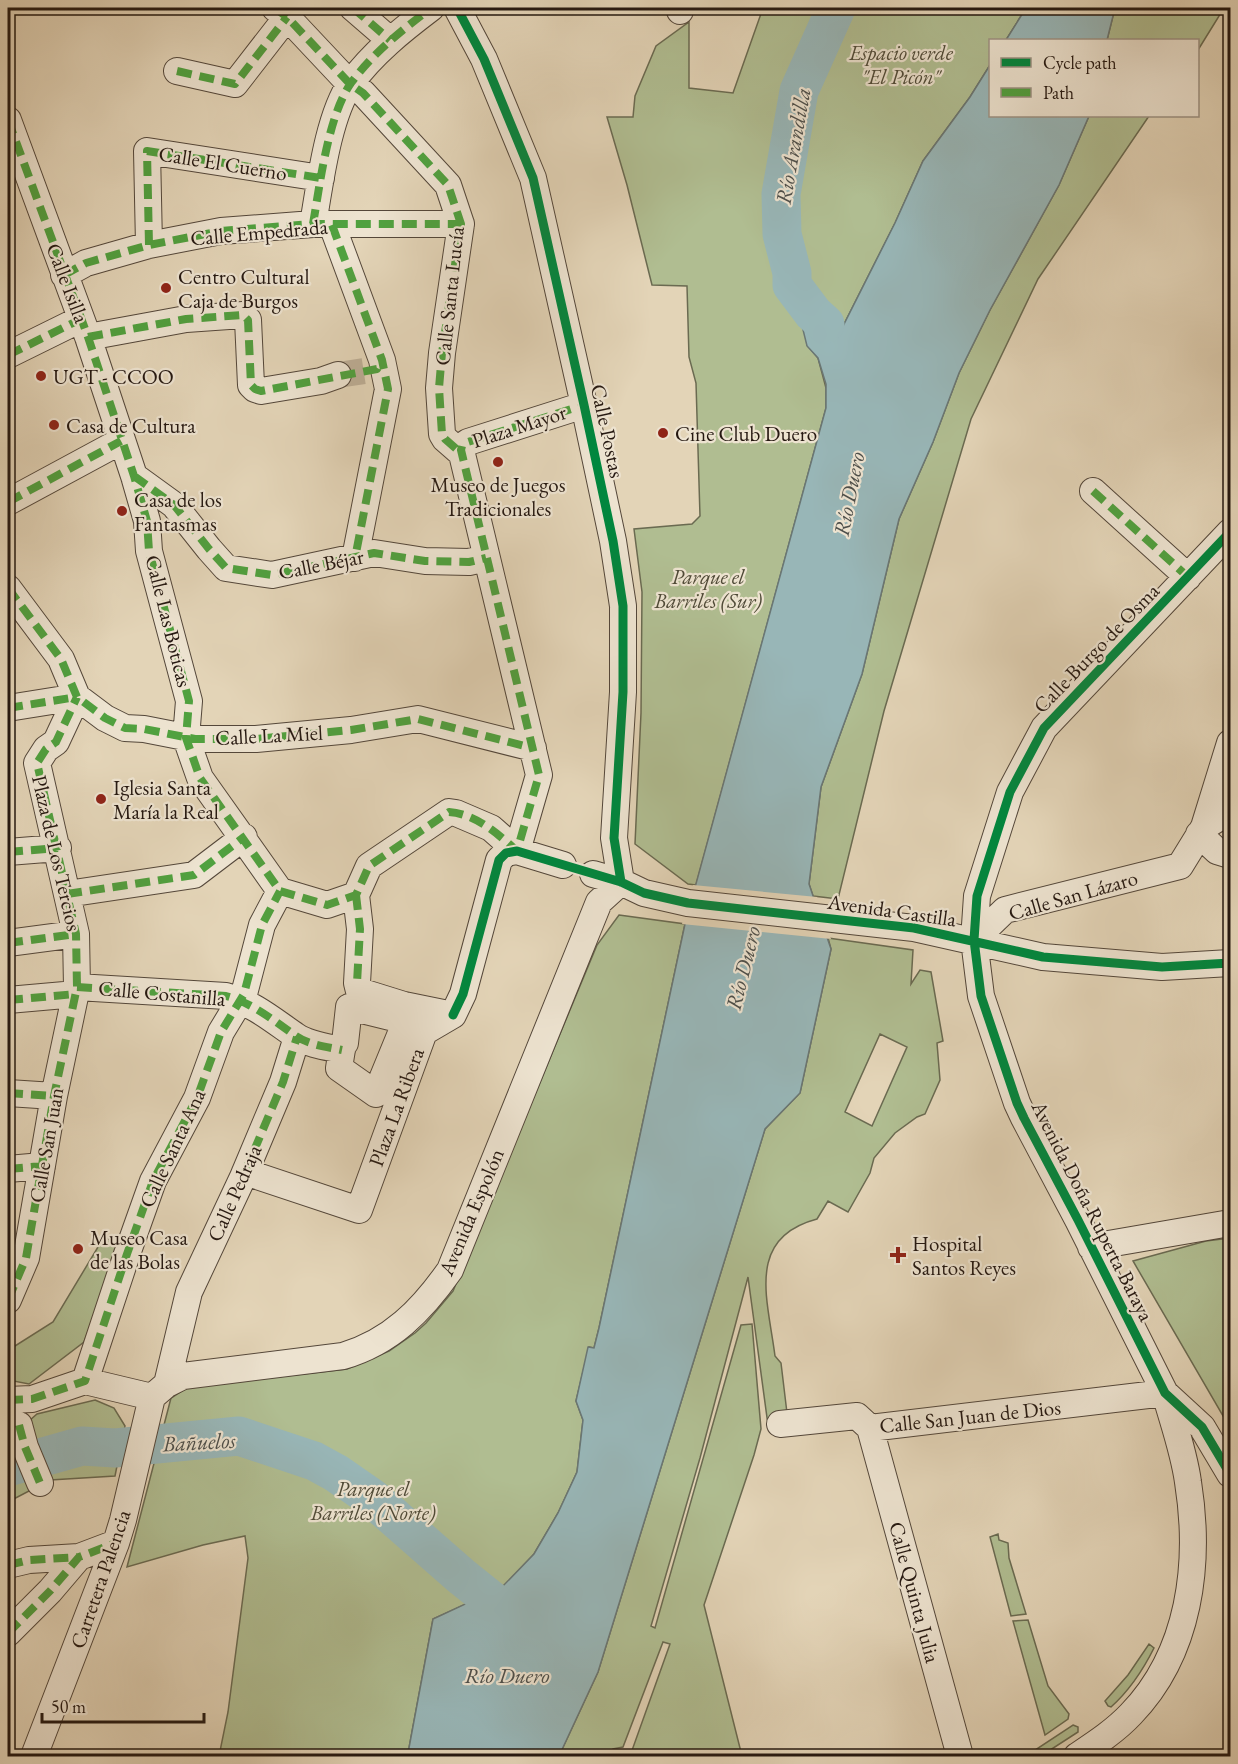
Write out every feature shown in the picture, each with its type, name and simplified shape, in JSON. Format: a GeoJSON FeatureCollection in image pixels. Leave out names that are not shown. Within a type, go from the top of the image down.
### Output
{"type":"FeatureCollection","features":[{"type":"Feature","properties":{"kind":"street"},"geometry":{"type":"LineString","coordinates":[[353,8],[390,40]]}},
{"type":"Feature","properties":{"kind":"street"},"geometry":{"type":"LineString","coordinates":[[355,558],[388,389],[322,224],[321,178],[333,123],[390,40],[431,8]]}},
{"type":"Feature","properties":{"kind":"street","name":"Calle Postas"},"geometry":{"type":"LineString","coordinates":[[457,8],[484,59],[532,178],[613,541],[623,606],[623,692],[614,838],[623,883]]}},
{"type":"Feature","properties":{"kind":"street"},"geometry":{"type":"LineString","coordinates":[[177,71],[235,84],[281,12]]}},
{"type":"Feature","properties":{"kind":"street","name":"Calle Santa Lucía"},"geometry":{"type":"LineString","coordinates":[[281,12],[448,185],[461,224],[442,353],[440,388],[442,434],[444,439],[461,453]]}},
{"type":"Feature","properties":{"kind":"street","name":"Calle Isilla"},"geometry":{"type":"LineString","coordinates":[[8,120],[84,328],[134,476]]}},
{"type":"Feature","properties":{"kind":"street","name":"Calle El Cuerno"},"geometry":{"type":"LineString","coordinates":[[148,245],[147,151],[321,178]]}},
{"type":"Feature","properties":{"kind":"street","name":"Calle Empedrada"},"geometry":{"type":"LineString","coordinates":[[64,275],[86,263],[148,245],[221,231],[322,224],[461,224]]}},
{"type":"Feature","properties":{"kind":"street"},"geometry":{"type":"LineString","coordinates":[[8,355],[84,328],[243,315],[248,320],[251,385],[255,389],[261,391],[338,375]]}},
{"type":"Feature","properties":{"kind":"street","name":"Plaza Mayor"},"geometry":{"type":"LineString","coordinates":[[517,851],[539,775],[461,453],[462,446],[468,442],[584,405]]}},
{"type":"Feature","properties":{"kind":"street"},"geometry":{"type":"LineString","coordinates":[[8,502],[122,444]]}},
{"type":"Feature","properties":{"kind":"street","name":"Calle Béjar"},"geometry":{"type":"LineString","coordinates":[[134,476],[174,505],[226,568],[272,575],[375,553],[425,561],[469,562],[486,558]]}},
{"type":"Feature","properties":{"kind":"street","name":"Calle Las Boticas"},"geometry":{"type":"LineString","coordinates":[[134,476],[147,521],[149,550],[189,701],[186,738]]}},
{"type":"Feature","properties":{"kind":"street"},"geometry":{"type":"LineString","coordinates":[[1093,491],[1188,577]]}},
{"type":"Feature","properties":{"kind":"street","name":"Calle Burgo de Osma"},"geometry":{"type":"LineString","coordinates":[[974,940],[977,896],[1010,792],[1044,728],[1230,532]]}},
{"type":"Feature","properties":{"kind":"street"},"geometry":{"type":"LineString","coordinates":[[8,588],[61,659],[77,697],[8,708]]}},
{"type":"Feature","properties":{"kind":"street","name":"Calle La Miel"},"geometry":{"type":"LineString","coordinates":[[77,697],[105,718],[125,728],[144,729],[186,738],[256,739],[351,730],[418,719],[533,748]]}},
{"type":"Feature","properties":{"kind":"street","name":"Plaza de Los Tercios"},"geometry":{"type":"LineString","coordinates":[[76,990],[76,934],[37,763],[46,749],[56,742],[77,697]]}},
{"type":"Feature","properties":{"kind":"street"},"geometry":{"type":"LineString","coordinates":[[186,738],[200,778],[280,891],[327,904],[356,895]]}},
{"type":"Feature","properties":{"kind":"street"},"geometry":{"type":"LineString","coordinates":[[1202,831],[1230,743]]}},
{"type":"Feature","properties":{"kind":"street"},"geometry":{"type":"LineString","coordinates":[[1202,831],[1230,810]]}},
{"type":"Feature","properties":{"kind":"street"},"geometry":{"type":"LineString","coordinates":[[517,851],[506,853],[499,860],[463,994],[453,1016],[404,1005],[359,991],[357,982],[360,929],[356,895],[369,866],[449,812],[490,828],[517,851],[563,865]]}},
{"type":"Feature","properties":{"kind":"street"},"geometry":{"type":"LineString","coordinates":[[1202,831],[1217,851],[1230,855]]}},
{"type":"Feature","properties":{"kind":"street","name":"Calle San Lázaro"},"geometry":{"type":"LineString","coordinates":[[974,940],[1005,910],[1180,866],[1202,831]]}},
{"type":"Feature","properties":{"kind":"street"},"geometry":{"type":"LineString","coordinates":[[68,894],[194,875],[248,843]]}},
{"type":"Feature","properties":{"kind":"street"},"geometry":{"type":"LineString","coordinates":[[8,852],[58,848]]}},
{"type":"Feature","properties":{"kind":"street","name":"Avenida Castilla"},"geometry":{"type":"LineString","coordinates":[[593,874],[644,892],[688,903],[914,928],[974,940],[1016,952],[1162,968],[1230,963]]}},
{"type":"Feature","properties":{"kind":"street","name":"Avenida Espolón"},"geometry":{"type":"LineString","coordinates":[[155,1400],[183,1376],[342,1356],[357,1352],[385,1339],[426,1303],[450,1270],[599,902],[623,883]]}},
{"type":"Feature","properties":{"kind":"street","name":"Calle Santa Ana"},"geometry":{"type":"LineString","coordinates":[[85,1381],[153,1181],[177,1146],[221,1032],[244,994],[262,925],[280,891]]}},
{"type":"Feature","properties":{"kind":"street"},"geometry":{"type":"LineString","coordinates":[[8,943],[76,934]]}},
{"type":"Feature","properties":{"kind":"street","name":"Avenida Doña Ruperta Baraya"},"geometry":{"type":"LineString","coordinates":[[974,940],[981,996],[1017,1103],[1165,1393],[1202,1427],[1230,1474]]}},
{"type":"Feature","properties":{"kind":"street","name":"Calle Costanilla"},"geometry":{"type":"LineString","coordinates":[[8,1000],[76,990],[226,996],[240,1000],[288,1028],[297,1037],[342,1050]]}},
{"type":"Feature","properties":{"kind":"street","name":"Calle San Juan"},"geometry":{"type":"LineString","coordinates":[[8,1300],[26,1258],[54,1096],[76,990]]}},
{"type":"Feature","properties":{"kind":"street","name":"Plaza La Ribera"},"geometry":{"type":"LineString","coordinates":[[245,1173],[359,1210],[424,1032],[453,1016]]}},
{"type":"Feature","properties":{"kind":"street","name":"Calle Pedraja"},"geometry":{"type":"LineString","coordinates":[[155,1400],[189,1292],[245,1173],[283,1083],[297,1037]]}},
{"type":"Feature","properties":{"kind":"street"},"geometry":{"type":"LineString","coordinates":[[8,1093],[54,1096]]}},
{"type":"Feature","properties":{"kind":"street"},"geometry":{"type":"LineString","coordinates":[[8,1168],[42,1166]]}},
{"type":"Feature","properties":{"kind":"street"},"geometry":{"type":"LineString","coordinates":[[1091,1247],[1230,1223]]}},
{"type":"Feature","properties":{"kind":"street"},"geometry":{"type":"LineString","coordinates":[[8,1400],[32,1399],[85,1381],[155,1400]]}},
{"type":"Feature","properties":{"kind":"street"},"geometry":{"type":"LineString","coordinates":[[1077,1756],[1130,1716],[1148,1695],[1164,1671],[1179,1636],[1186,1610],[1192,1576],[1194,1544],[1188,1482],[1165,1393]]}},
{"type":"Feature","properties":{"kind":"street","name":"Calle San Juan de Dios"},"geometry":{"type":"LineString","coordinates":[[780,1424],[857,1416],[870,1428],[1165,1393]]}},
{"type":"Feature","properties":{"kind":"street","name":"Carretera Palencia"},"geometry":{"type":"LineString","coordinates":[[34,1756],[116,1543],[155,1400]]}},
{"type":"Feature","properties":{"kind":"street"},"geometry":{"type":"LineString","coordinates":[[19,1425],[23,1442],[40,1483]]}},
{"type":"Feature","properties":{"kind":"street","name":"Calle Quinta Julia"},"geometry":{"type":"LineString","coordinates":[[870,1428],[960,1756]]}},
{"type":"Feature","properties":{"kind":"street"},"geometry":{"type":"LineString","coordinates":[[8,1565],[29,1560],[80,1557],[116,1543]]}},
{"type":"Feature","properties":{"kind":"street"},"geometry":{"type":"LineString","coordinates":[[8,1633],[80,1557]]}},
{"type":"Feature","properties":{"kind":"green space"},"geometry":{"type":"Polygon","coordinates":[[[763,8],[1026,8],[1007,39],[989,39],[989,67],[970,97],[923,161],[895,223],[838,336],[802,286],[807,345],[818,358],[826,388],[826,408],[696,885],[688,884],[635,844],[641,713],[642,592],[634,529],[692,524],[700,516],[696,383],[689,357],[687,286],[652,285],[607,117],[633,117],[635,96],[656,46],[689,22],[689,88],[733,93],[763,8]]]}},
{"type":"Feature","properties":{"kind":"green space"},"geometry":{"type":"Polygon","coordinates":[[[1115,8],[1224,8],[1199,48],[1199,39],[1107,39],[1115,8]]]}},
{"type":"Feature","properties":{"kind":"green space"},"geometry":{"type":"Polygon","coordinates":[[[1089,117],[1148,117],[1038,279],[971,419],[884,711],[838,899],[813,896],[809,884],[821,787],[862,674],[899,519],[933,442],[959,373],[990,310],[1059,185],[1089,117]]]}},
{"type":"Feature","properties":{"kind":"green space","name":"Parque el Barriles (Norte)"},"geometry":{"type":"Polygon","coordinates":[[[619,915],[685,924],[599,1328],[594,1348],[589,1347],[576,1401],[583,1420],[577,1472],[558,1513],[534,1554],[502,1588],[433,1619],[409,1748],[405,1756],[219,1756],[228,1712],[248,1558],[245,1536],[203,1545],[127,1567],[171,1398],[188,1387],[347,1369],[389,1351],[426,1323],[453,1291],[597,945],[619,915]]]}},
{"type":"Feature","properties":{"kind":"green space"},"geometry":{"type":"Polygon","coordinates":[[[828,938],[913,950],[911,984],[920,970],[931,972],[943,1041],[937,1043],[940,1080],[925,1114],[895,1133],[874,1158],[870,1173],[848,1212],[828,1201],[817,1219],[794,1228],[779,1241],[770,1256],[766,1274],[768,1314],[775,1356],[781,1363],[787,1413],[768,1425],[748,1277],[700,1458],[651,1626],[655,1628],[741,1325],[752,1324],[761,1429],[704,1605],[742,1756],[630,1756],[670,1644],[663,1642],[623,1747],[613,1749],[609,1756],[559,1756],[598,1672],[765,1129],[800,1093],[831,949],[828,938]],[[880,1034],[845,1112],[872,1126],[907,1047],[880,1034]]]}},
{"type":"Feature","properties":{"kind":"green space"},"geometry":{"type":"Polygon","coordinates":[[[104,1237],[121,1245],[84,1342],[29,1384],[8,1380],[8,1348],[53,1322],[104,1237]]]}},
{"type":"Feature","properties":{"kind":"green space"},"geometry":{"type":"Polygon","coordinates":[[[1230,1238],[1230,1428],[1133,1261],[1206,1241],[1230,1238]]]}},
{"type":"Feature","properties":{"kind":"green space"},"geometry":{"type":"Polygon","coordinates":[[[95,1400],[114,1408],[125,1426],[115,1476],[50,1480],[8,1502],[8,1424],[21,1428],[37,1414],[95,1400]]]}},
{"type":"Feature","properties":{"kind":"green space"},"geometry":{"type":"Polygon","coordinates":[[[998,1534],[999,1540],[1008,1543],[1009,1558],[1026,1614],[1011,1616],[990,1537],[998,1534]]]}},
{"type":"Feature","properties":{"kind":"green space"},"geometry":{"type":"Polygon","coordinates":[[[1028,1620],[1048,1686],[1069,1714],[1068,1719],[1045,1735],[1013,1621],[1028,1620]]]}},
{"type":"Feature","properties":{"kind":"green space"},"geometry":{"type":"Polygon","coordinates":[[[1149,1644],[1154,1648],[1141,1672],[1118,1700],[1111,1707],[1108,1706],[1105,1701],[1128,1675],[1149,1644]]]}},
{"type":"Feature","properties":{"kind":"green space"},"geometry":{"type":"Polygon","coordinates":[[[1073,1725],[1078,1727],[1078,1732],[1041,1756],[1026,1756],[1073,1725]]]}},
{"type":"Feature","properties":{"kind":"water"},"geometry":{"type":"Polygon","coordinates":[[[1026,8],[1115,8],[1107,39],[1007,39],[1026,8]]]}},
{"type":"Feature","properties":{"kind":"water","name":"Río Duero"},"geometry":{"type":"Polygon","coordinates":[[[989,67],[989,117],[1089,117],[1059,185],[990,310],[959,373],[933,442],[899,519],[862,674],[821,787],[809,884],[831,949],[800,1093],[765,1129],[598,1672],[559,1756],[405,1756],[409,1748],[433,1619],[502,1587],[534,1554],[558,1513],[577,1472],[583,1420],[576,1401],[588,1347],[594,1348],[599,1328],[685,924],[826,408],[826,384],[818,358],[807,346],[792,285],[802,286],[838,336],[895,223],[923,161],[970,97],[989,67]]]}},
{"type":"Feature","properties":{"kind":"pier"},"geometry":{"type":"Polygon","coordinates":[[[693,885],[817,897],[831,939],[682,924],[693,885]]]}},
{"type":"Feature","properties":{"kind":"waterway","name":"Río Arandilla"},"geometry":{"type":"LineString","coordinates":[[825,324],[813,313],[792,285],[792,273],[782,234],[781,194],[799,91],[836,8]]}},
{"type":"Feature","properties":{"kind":"waterway","name":"Bañuelos"},"geometry":{"type":"LineString","coordinates":[[8,1467],[82,1446],[115,1448],[239,1436],[314,1461],[336,1473],[372,1498],[461,1576],[527,1629]]}},
{"type":"Feature","properties":{"kind":"tunnel"},"geometry":{"type":"LineString","coordinates":[[338,375],[377,369]]}},
{"type":"Feature","properties":{"kind":"marked path"},"geometry":{"type":"LineString","coordinates":[[275,8],[287,17],[350,84],[363,93],[448,185],[461,224],[439,388],[442,434],[461,453]]}},
{"type":"Feature","properties":{"kind":"marked path"},"geometry":{"type":"LineString","coordinates":[[353,8],[390,40]]}},
{"type":"Feature","properties":{"kind":"marked path"},"geometry":{"type":"LineString","coordinates":[[313,224],[326,151],[336,113],[343,97],[351,83],[378,52],[431,8]]}},
{"type":"Feature","properties":{"kind":"marked path"},"geometry":{"type":"LineString","coordinates":[[177,71],[235,84],[287,17]]}},
{"type":"Feature","properties":{"kind":"marked path"},"geometry":{"type":"LineString","coordinates":[[8,120],[88,337],[134,476],[147,521],[149,551],[189,701],[186,738],[200,778],[280,891],[327,905],[356,895],[369,866],[449,812],[477,821],[517,851],[539,775],[461,450],[462,446],[468,442],[584,405]]}},
{"type":"Feature","properties":{"kind":"marked path"},"geometry":{"type":"LineString","coordinates":[[149,245],[147,151],[321,178]]}},
{"type":"Feature","properties":{"kind":"marked path"},"geometry":{"type":"LineString","coordinates":[[64,275],[86,263],[149,245],[221,231],[313,224],[461,224]]}},
{"type":"Feature","properties":{"kind":"marked path"},"geometry":{"type":"LineString","coordinates":[[332,225],[382,360],[388,389],[355,558]]}},
{"type":"Feature","properties":{"kind":"marked path"},"geometry":{"type":"LineString","coordinates":[[88,337],[186,319],[243,315],[248,320],[251,385],[261,391],[377,369],[382,360]]}},
{"type":"Feature","properties":{"kind":"marked path"},"geometry":{"type":"LineString","coordinates":[[8,355],[81,319]]}},
{"type":"Feature","properties":{"kind":"marked path"},"geometry":{"type":"LineString","coordinates":[[8,502],[121,441]]}},
{"type":"Feature","properties":{"kind":"marked path"},"geometry":{"type":"LineString","coordinates":[[134,476],[174,505],[226,568],[272,575],[374,553],[425,561],[469,562],[486,558]]}},
{"type":"Feature","properties":{"kind":"marked path"},"geometry":{"type":"LineString","coordinates":[[1093,491],[1188,577]]}},
{"type":"Feature","properties":{"kind":"marked path"},"geometry":{"type":"LineString","coordinates":[[8,588],[61,659],[77,697],[105,718],[125,728],[144,729],[195,739],[256,739],[351,730],[418,719],[533,748]]}},
{"type":"Feature","properties":{"kind":"marked path"},"geometry":{"type":"LineString","coordinates":[[8,708],[77,697]]}},
{"type":"Feature","properties":{"kind":"marked path"},"geometry":{"type":"LineString","coordinates":[[8,1300],[26,1258],[54,1096],[77,987],[76,934],[37,763],[46,749],[56,742],[77,697]]}},
{"type":"Feature","properties":{"kind":"marked path"},"geometry":{"type":"LineString","coordinates":[[67,894],[194,875],[244,837]]}},
{"type":"Feature","properties":{"kind":"marked path"},"geometry":{"type":"LineString","coordinates":[[8,852],[58,848]]}},
{"type":"Feature","properties":{"kind":"marked path"},"geometry":{"type":"LineString","coordinates":[[8,1400],[32,1399],[85,1381],[153,1181],[197,1098],[221,1032],[244,994],[262,925],[280,891]]}},
{"type":"Feature","properties":{"kind":"marked path"},"geometry":{"type":"LineString","coordinates":[[356,895],[360,929],[357,983]]}},
{"type":"Feature","properties":{"kind":"marked path"},"geometry":{"type":"LineString","coordinates":[[8,943],[76,934]]}},
{"type":"Feature","properties":{"kind":"marked path"},"geometry":{"type":"LineString","coordinates":[[77,987],[226,996],[254,1008],[307,1042],[342,1050]]}},
{"type":"Feature","properties":{"kind":"marked path"},"geometry":{"type":"LineString","coordinates":[[8,1000],[76,994]]}},
{"type":"Feature","properties":{"kind":"marked path"},"geometry":{"type":"LineString","coordinates":[[245,1172],[283,1082],[297,1037]]}},
{"type":"Feature","properties":{"kind":"marked path"},"geometry":{"type":"LineString","coordinates":[[8,1093],[54,1096]]}},
{"type":"Feature","properties":{"kind":"marked path"},"geometry":{"type":"LineString","coordinates":[[8,1169],[42,1166]]}},
{"type":"Feature","properties":{"kind":"marked path"},"geometry":{"type":"LineString","coordinates":[[19,1425],[25,1447],[40,1483]]}},
{"type":"Feature","properties":{"kind":"marked path"},"geometry":{"type":"LineString","coordinates":[[8,1633],[50,1591],[79,1557],[116,1543]]}},
{"type":"Feature","properties":{"kind":"marked path"},"geometry":{"type":"LineString","coordinates":[[8,1565],[29,1560],[79,1557]]}},
{"type":"Feature","properties":{"kind":"cycle path"},"geometry":{"type":"LineString","coordinates":[[457,8],[484,59],[533,178],[613,541],[623,606],[623,692],[614,838],[621,882]]}},
{"type":"Feature","properties":{"kind":"cycle path"},"geometry":{"type":"LineString","coordinates":[[1230,532],[1044,728],[1010,792],[977,896],[974,940],[981,996],[1024,1118],[1165,1393],[1202,1427],[1230,1474]]}},
{"type":"Feature","properties":{"kind":"cycle path"},"geometry":{"type":"LineString","coordinates":[[453,1015],[463,994],[499,860],[506,853],[517,851],[621,882],[644,893],[688,903],[914,928],[1043,957],[1162,967],[1230,963]]}},
{"type":"Feature","properties":{"kind":"place","name":"Centro Cultural Caja de Burgos"},"geometry":{"type":"Point","coordinates":[166,288]}},
{"type":"Feature","properties":{"kind":"place","name":"UGT - CCOO"},"geometry":{"type":"Point","coordinates":[41,376]}},
{"type":"Feature","properties":{"kind":"place","name":"Casa de Cultura"},"geometry":{"type":"Point","coordinates":[54,425]}},
{"type":"Feature","properties":{"kind":"place","name":"Cine Club Duero"},"geometry":{"type":"Point","coordinates":[663,433]}},
{"type":"Feature","properties":{"kind":"place","name":"Museo de Juegos Tradicionales"},"geometry":{"type":"Point","coordinates":[498,462]}},
{"type":"Feature","properties":{"kind":"place","name":"Casa de los Fantasmas"},"geometry":{"type":"Point","coordinates":[122,511]}},
{"type":"Feature","properties":{"kind":"place","name":"Iglesia Santa María la Real"},"geometry":{"type":"Point","coordinates":[101,799]}},
{"type":"Feature","properties":{"kind":"place","name":"Museo Casa de las Bolas"},"geometry":{"type":"Point","coordinates":[78,1249]}},
{"type":"Feature","properties":{"kind":"place","name":"Hospital Santos Reyes"},"geometry":{"type":"Point","coordinates":[898,1255]}},
{"type":"Feature","properties":{"kind":"park label","name":"Espacio verde \"El Picón\""},"geometry":{"type":"Point","coordinates":[901,64]}},
{"type":"Feature","properties":{"kind":"park label","name":"Parque el Barriles (Sur)"},"geometry":{"type":"Point","coordinates":[708,588]}}]}
